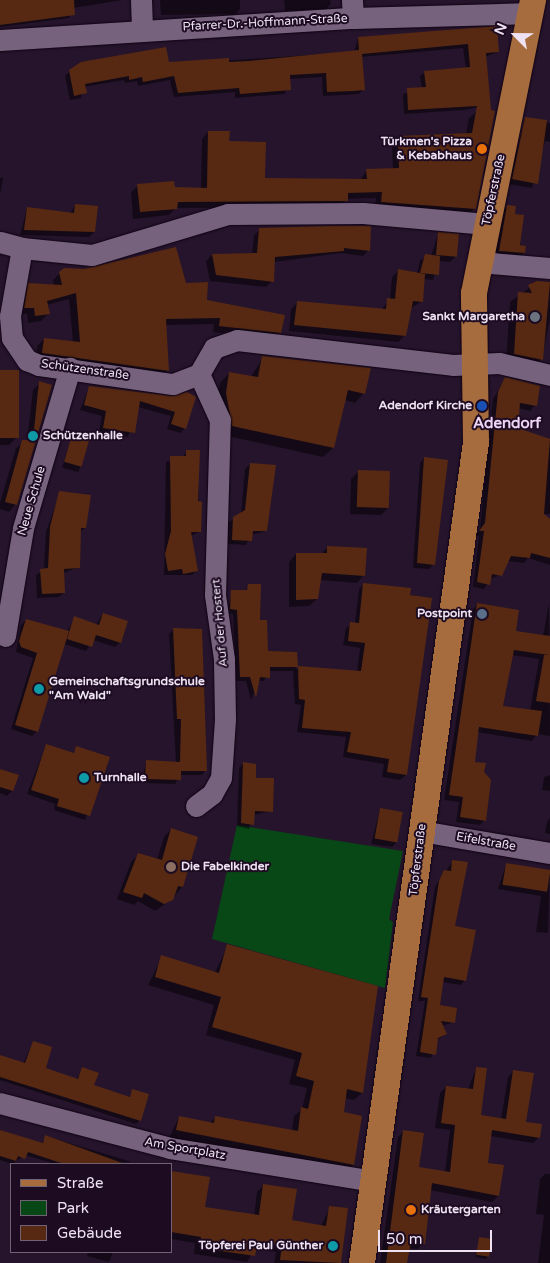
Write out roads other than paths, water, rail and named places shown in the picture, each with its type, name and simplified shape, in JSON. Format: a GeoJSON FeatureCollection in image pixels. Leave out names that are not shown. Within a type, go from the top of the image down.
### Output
{"type":"FeatureCollection","features":[{"type":"Feature","properties":{"kind":"main road","name":"Töpferstraße"},"geometry":{"type":"LineString","coordinates":[[362,1263],[471,457],[465,430],[466,396],[472,373],[479,262],[532,6]]}},
{"type":"Feature","properties":{"kind":"street"},"geometry":{"type":"LineString","coordinates":[[140,0],[142,30]]}},
{"type":"Feature","properties":{"kind":"street","name":"Pfarrer-Dr.-Hoffmann-Straße"},"geometry":{"type":"LineString","coordinates":[[0,40],[142,30],[352,9],[532,6]]}},
{"type":"Feature","properties":{"kind":"street"},"geometry":{"type":"LineString","coordinates":[[0,242],[22,248],[111,252],[184,224],[228,214],[363,213],[487,224]]}},
{"type":"Feature","properties":{"kind":"street","name":"Schützenstraße"},"geometry":{"type":"LineString","coordinates":[[22,248],[11,308],[12,338],[27,360],[173,384],[198,374]]}},
{"type":"Feature","properties":{"kind":"street"},"geometry":{"type":"LineString","coordinates":[[479,262],[550,268]]}},
{"type":"Feature","properties":{"kind":"street"},"geometry":{"type":"LineString","coordinates":[[198,374],[214,348],[237,340],[472,373],[499,363],[550,375]]}},
{"type":"Feature","properties":{"kind":"street","name":"Neue Schule"},"geometry":{"type":"LineString","coordinates":[[6,636],[13,570],[70,368]]}},
{"type":"Feature","properties":{"kind":"street","name":"Auf der Hostert"},"geometry":{"type":"LineString","coordinates":[[196,806],[212,794],[221,778],[225,719],[224,659],[215,595],[220,420],[198,374]]}},
{"type":"Feature","properties":{"kind":"street","name":"Eifelstraße"},"geometry":{"type":"LineString","coordinates":[[421,831],[550,853]]}},
{"type":"Feature","properties":{"kind":"street","name":"Am Sportplatz"},"geometry":{"type":"LineString","coordinates":[[0,1103],[170,1148],[373,1181]]}},
{"type":"Feature","properties":{"kind":"place","name":"Türkmen's Pizza & Kebabhaus"},"geometry":{"type":"Point","coordinates":[482,149]}},
{"type":"Feature","properties":{"kind":"place","name":"Sankt Margaretha"},"geometry":{"type":"Point","coordinates":[535,317]}},
{"type":"Feature","properties":{"kind":"place","name":"Adendorf Kirche"},"geometry":{"type":"Point","coordinates":[482,406]}},
{"type":"Feature","properties":{"kind":"place","name":"Schützenhalle"},"geometry":{"type":"Point","coordinates":[33,436]}},
{"type":"Feature","properties":{"kind":"place","name":"Postpoint"},"geometry":{"type":"Point","coordinates":[482,614]}},
{"type":"Feature","properties":{"kind":"place","name":"Gemeinschaftsgrundschule \"Am Wald\""},"geometry":{"type":"Point","coordinates":[39,689]}},
{"type":"Feature","properties":{"kind":"place","name":"Turnhalle"},"geometry":{"type":"Point","coordinates":[84,778]}},
{"type":"Feature","properties":{"kind":"place","name":"Die Fabelkinder"},"geometry":{"type":"Point","coordinates":[171,867]}},
{"type":"Feature","properties":{"kind":"place","name":"Kräutergarten"},"geometry":{"type":"Point","coordinates":[411,1210]}},
{"type":"Feature","properties":{"kind":"place","name":"Töpferei Paul Günther"},"geometry":{"type":"Point","coordinates":[333,1246]}},
{"type":"Feature","properties":{"kind":"district","name":"Adendorf"},"geometry":{"type":"Point","coordinates":[507,424]}}]}
